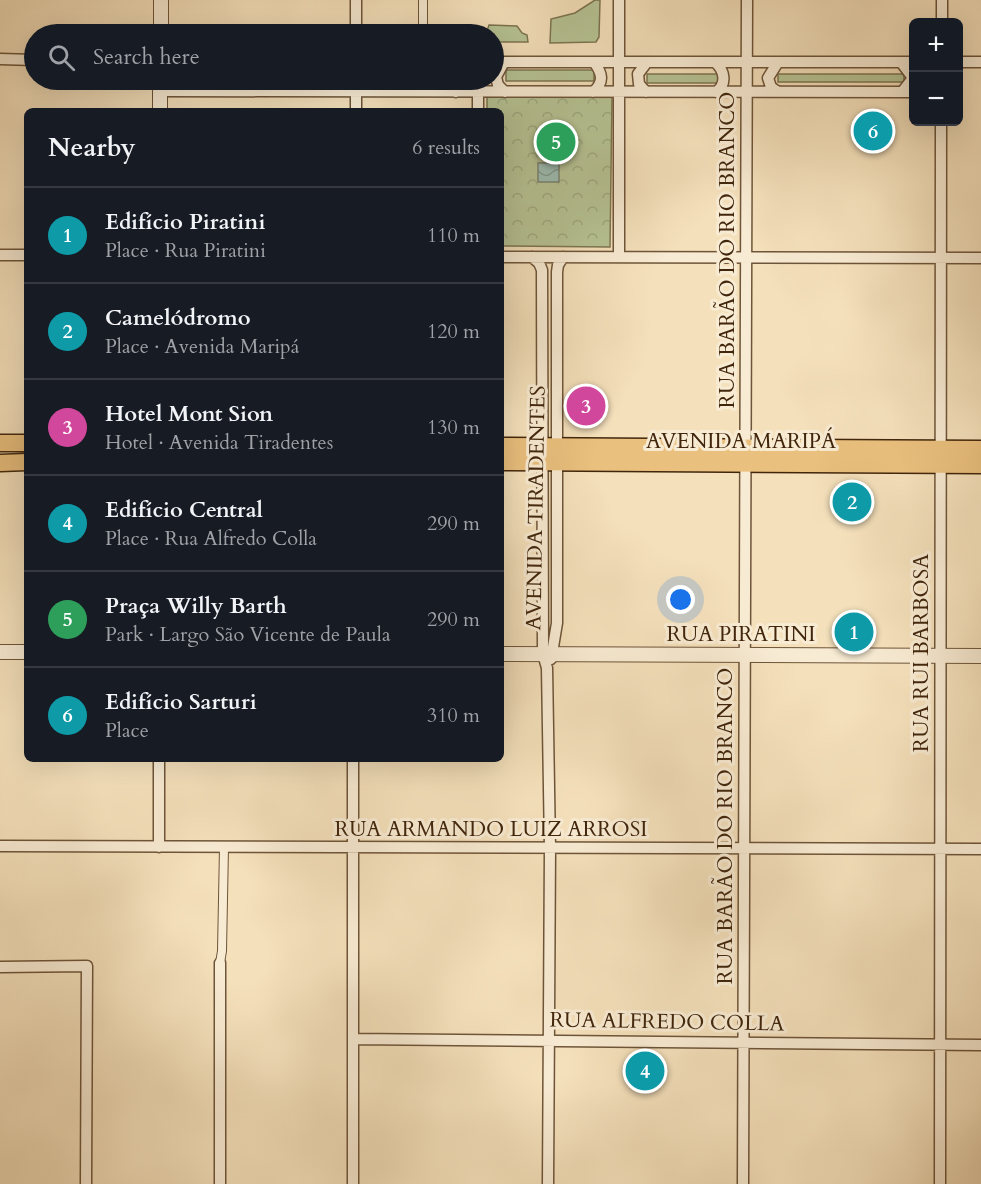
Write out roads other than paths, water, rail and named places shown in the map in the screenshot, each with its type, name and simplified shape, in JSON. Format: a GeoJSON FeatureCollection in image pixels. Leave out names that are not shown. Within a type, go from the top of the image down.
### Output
{"type":"FeatureCollection","features":[{"type":"Feature","properties":{"kind":"main road"},"geometry":{"type":"LineString","coordinates":[[0,443],[24,443]]}},
{"type":"Feature","properties":{"kind":"main road","name":"AVENIDA MARIPÁ"},"geometry":{"type":"LineString","coordinates":[[940,457],[981,449]]}},
{"type":"Feature","properties":{"kind":"main road","name":"AVENIDA MARIPÁ"},"geometry":{"type":"LineString","coordinates":[[509,454],[940,457],[981,465]]}},
{"type":"Feature","properties":{"kind":"main road"},"geometry":{"type":"LineString","coordinates":[[0,462],[24,462]]}},
{"type":"Feature","properties":{"kind":"street"},"geometry":{"type":"LineString","coordinates":[[160,0],[160,24]]}},
{"type":"Feature","properties":{"kind":"street"},"geometry":{"type":"LineString","coordinates":[[356,0],[356,24]]}},
{"type":"Feature","properties":{"kind":"street"},"geometry":{"type":"LineString","coordinates":[[423,0],[423,24]]}},
{"type":"Feature","properties":{"kind":"street"},"geometry":{"type":"LineString","coordinates":[[619,0],[619,257]]}},
{"type":"Feature","properties":{"kind":"street","name":"RUA BARÃO DO RIO BRANCO"},"geometry":{"type":"LineString","coordinates":[[743,1184],[747,0]]}},
{"type":"Feature","properties":{"kind":"street"},"geometry":{"type":"LineString","coordinates":[[942,0],[942,18]]}},
{"type":"Feature","properties":{"kind":"street"},"geometry":{"type":"LineString","coordinates":[[0,59],[24,60]]}},
{"type":"Feature","properties":{"kind":"street"},"geometry":{"type":"LineString","coordinates":[[504,62],[909,62]]}},
{"type":"Feature","properties":{"kind":"street"},"geometry":{"type":"LineString","coordinates":[[593,92],[600,84],[602,76],[594,62]]}},
{"type":"Feature","properties":{"kind":"street"},"geometry":{"type":"LineString","coordinates":[[646,92],[639,84],[638,74],[647,62]]}},
{"type":"Feature","properties":{"kind":"street"},"geometry":{"type":"LineString","coordinates":[[715,62],[722,70],[723,80],[720,89],[716,92]]}},
{"type":"Feature","properties":{"kind":"street"},"geometry":{"type":"LineString","coordinates":[[778,62],[768,78],[771,87],[778,92]]}},
{"type":"Feature","properties":{"kind":"street"},"geometry":{"type":"LineString","coordinates":[[185,90],[908,92],[913,78],[902,62]]}},
{"type":"Feature","properties":{"kind":"street"},"geometry":{"type":"LineString","coordinates":[[963,62],[981,62]]}},
{"type":"Feature","properties":{"kind":"street"},"geometry":{"type":"LineString","coordinates":[[160,90],[160,108]]}},
{"type":"Feature","properties":{"kind":"street"},"geometry":{"type":"LineString","coordinates":[[356,92],[356,108]]}},
{"type":"Feature","properties":{"kind":"street"},"geometry":{"type":"LineString","coordinates":[[477,92],[478,108]]}},
{"type":"Feature","properties":{"kind":"street","name":"RUA RUI BARBOSA"},"geometry":{"type":"LineString","coordinates":[[940,1184],[941,126]]}},
{"type":"Feature","properties":{"kind":"street"},"geometry":{"type":"LineString","coordinates":[[0,255],[24,255]]}},
{"type":"Feature","properties":{"kind":"street"},"geometry":{"type":"LineString","coordinates":[[504,257],[981,258]]}},
{"type":"Feature","properties":{"kind":"street","name":"AVENIDA TIRADENTES"},"geometry":{"type":"LineString","coordinates":[[532,257],[539,263],[542,279],[542,413],[557,491],[557,623],[547,655]]}},
{"type":"Feature","properties":{"kind":"street","name":"AVENIDA TIRADENTES"},"geometry":{"type":"LineString","coordinates":[[550,848],[547,655],[542,624],[542,490],[557,413],[557,279],[558,265],[563,257]]}},
{"type":"Feature","properties":{"kind":"street"},"geometry":{"type":"LineString","coordinates":[[542,279],[548,275],[557,279]]}},
{"type":"Feature","properties":{"kind":"street"},"geometry":{"type":"LineString","coordinates":[[542,413],[544,418],[550,422],[557,413]]}},
{"type":"Feature","properties":{"kind":"street"},"geometry":{"type":"LineString","coordinates":[[542,490],[548,485],[557,491]]}},
{"type":"Feature","properties":{"kind":"street"},"geometry":{"type":"LineString","coordinates":[[542,624],[549,628],[557,623]]}},
{"type":"Feature","properties":{"kind":"street"},"geometry":{"type":"LineString","coordinates":[[0,652],[24,652]]}},
{"type":"Feature","properties":{"kind":"street","name":"RUA PIRATINI"},"geometry":{"type":"LineString","coordinates":[[504,654],[981,656]]}},
{"type":"Feature","properties":{"kind":"street"},"geometry":{"type":"LineString","coordinates":[[159,762],[159,847]]}},
{"type":"Feature","properties":{"kind":"street"},"geometry":{"type":"LineString","coordinates":[[353,762],[353,1184]]}},
{"type":"Feature","properties":{"kind":"street","name":"RUA ARMANDO LUIZ ARROSI"},"geometry":{"type":"LineString","coordinates":[[0,846],[352,849],[981,849]]}},
{"type":"Feature","properties":{"kind":"street"},"geometry":{"type":"LineString","coordinates":[[220,1184],[220,963],[224,847]]}},
{"type":"Feature","properties":{"kind":"street"},"geometry":{"type":"LineString","coordinates":[[548,1184],[550,848]]}},
{"type":"Feature","properties":{"kind":"street"},"geometry":{"type":"LineString","coordinates":[[0,967],[87,966],[86,1184]]}},
{"type":"Feature","properties":{"kind":"street","name":"RUA ALFREDO COLLA"},"geometry":{"type":"LineString","coordinates":[[353,1039],[981,1045]]}},
{"type":"Feature","properties":{"kind":"water"},"geometry":{"type":"Polygon","coordinates":[[[538,163],[559,163],[559,182],[538,182],[538,163]]]}},
{"type":"Feature","properties":{"kind":"place","name":"Edifício Sarturi"},"geometry":{"type":"Point","coordinates":[873,131]}},
{"type":"Feature","properties":{"kind":"place","name":"Praça Willy Barth"},"geometry":{"type":"Point","coordinates":[556,142]}},
{"type":"Feature","properties":{"kind":"place","name":"Hotel Mont Sion"},"geometry":{"type":"Point","coordinates":[586,406]}},
{"type":"Feature","properties":{"kind":"place","name":"Camelódromo"},"geometry":{"type":"Point","coordinates":[852,502]}},
{"type":"Feature","properties":{"kind":"place","name":"Edifício Piratini"},"geometry":{"type":"Point","coordinates":[854,632]}},
{"type":"Feature","properties":{"kind":"place","name":"Edifício Central"},"geometry":{"type":"Point","coordinates":[645,1071]}}]}
